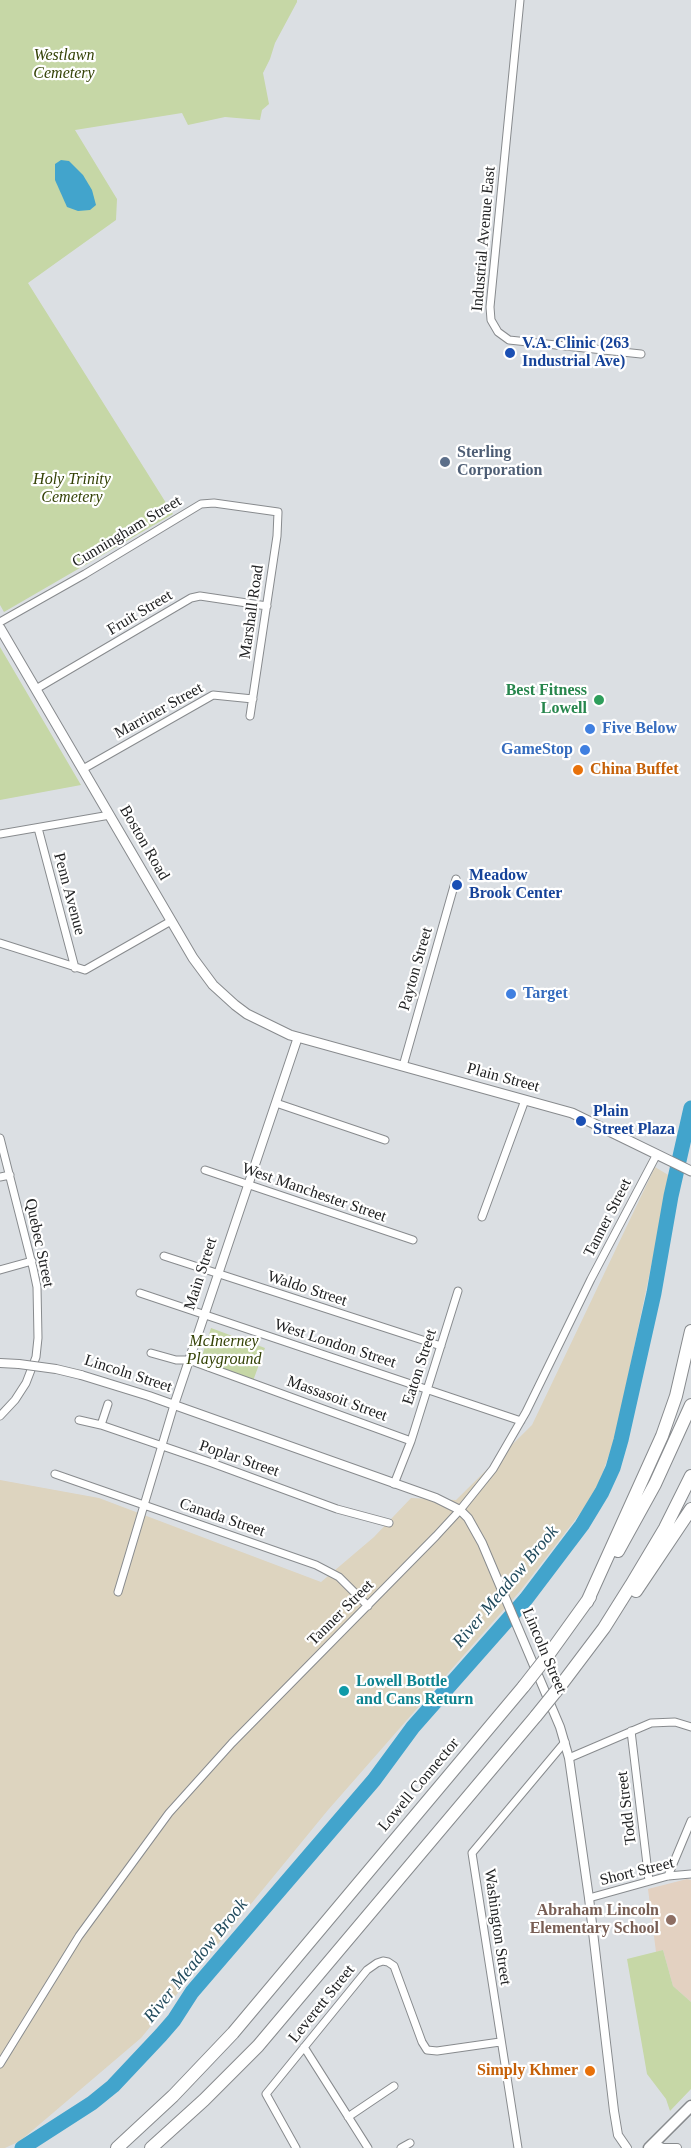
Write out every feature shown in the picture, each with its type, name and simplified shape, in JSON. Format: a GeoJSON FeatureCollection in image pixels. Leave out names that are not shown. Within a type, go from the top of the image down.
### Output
{"type":"FeatureCollection","features":[{"type":"Feature","properties":{"kind":"highway"},"geometry":{"type":"LineString","coordinates":[[586,1602],[662,1436],[676,1396],[691,1331]]}},
{"type":"Feature","properties":{"kind":"highway","name":"Lowell Connector"},"geometry":{"type":"LineString","coordinates":[[117,2148],[173,2096],[226,2040],[549,1654],[586,1602],[634,1523],[691,1405]]}},
{"type":"Feature","properties":{"kind":"highway"},"geometry":{"type":"LineString","coordinates":[[151,2148],[258,2046],[561,1685],[644,1565],[691,1476]]}},
{"type":"Feature","properties":{"kind":"highway"},"geometry":{"type":"LineString","coordinates":[[589,1647],[627,1605],[691,1509]]}},
{"type":"Feature","properties":{"kind":"main road","name":"Boston Road"},"geometry":{"type":"LineString","coordinates":[[0,628],[203,973],[224,997],[247,1014],[298,1037]]}},
{"type":"Feature","properties":{"kind":"main road","name":"Plain Street"},"geometry":{"type":"LineString","coordinates":[[298,1037],[572,1113],[691,1171]]}},
{"type":"Feature","properties":{"kind":"main road"},"geometry":{"type":"LineString","coordinates":[[651,2146],[691,2106]]}},
{"type":"Feature","properties":{"kind":"street","name":"Industrial Avenue East"},"geometry":{"type":"LineString","coordinates":[[520,0],[491,295],[491,320],[498,332],[509,340],[641,354]]}},
{"type":"Feature","properties":{"kind":"street","name":"Cunningham Street"},"geometry":{"type":"LineString","coordinates":[[0,622],[98,567],[201,504],[214,502],[278,512]]}},
{"type":"Feature","properties":{"kind":"street","name":"Marshall Road"},"geometry":{"type":"LineString","coordinates":[[250,716],[277,536],[278,512]]}},
{"type":"Feature","properties":{"kind":"street","name":"Fruit Street"},"geometry":{"type":"LineString","coordinates":[[36,689],[191,598],[200,597],[267,606]]}},
{"type":"Feature","properties":{"kind":"street","name":"Marriner Street"},"geometry":{"type":"LineString","coordinates":[[83,770],[213,695],[253,699]]}},
{"type":"Feature","properties":{"kind":"street"},"geometry":{"type":"LineString","coordinates":[[0,834],[110,815]]}},
{"type":"Feature","properties":{"kind":"street","name":"Penn Avenue"},"geometry":{"type":"LineString","coordinates":[[38,828],[75,968]]}},
{"type":"Feature","properties":{"kind":"street","name":"Payton Street"},"geometry":{"type":"LineString","coordinates":[[403,1066],[456,879]]}},
{"type":"Feature","properties":{"kind":"street"},"geometry":{"type":"LineString","coordinates":[[0,943],[75,968],[88,969],[171,921]]}},
{"type":"Feature","properties":{"kind":"street","name":"Main Street"},"geometry":{"type":"LineString","coordinates":[[118,1592],[174,1405],[298,1037]]}},
{"type":"Feature","properties":{"kind":"street"},"geometry":{"type":"LineString","coordinates":[[482,1217],[525,1100]]}},
{"type":"Feature","properties":{"kind":"street"},"geometry":{"type":"LineString","coordinates":[[276,1103],[385,1140]]}},
{"type":"Feature","properties":{"kind":"street","name":"Quebec Street"},"geometry":{"type":"LineString","coordinates":[[0,1138],[37,1287],[36,1357],[22,1390],[0,1416]]}},
{"type":"Feature","properties":{"kind":"street","name":"Tanner Street"},"geometry":{"type":"LineString","coordinates":[[0,2064],[79,1936],[169,1814],[232,1743],[460,1510],[493,1468],[521,1421],[657,1154]]}},
{"type":"Feature","properties":{"kind":"street","name":"West Manchester Street"},"geometry":{"type":"LineString","coordinates":[[206,1170],[413,1240]]}},
{"type":"Feature","properties":{"kind":"street"},"geometry":{"type":"LineString","coordinates":[[0,1177],[10,1175]]}},
{"type":"Feature","properties":{"kind":"street","name":"Waldo Street"},"geometry":{"type":"LineString","coordinates":[[164,1256],[441,1346]]}},
{"type":"Feature","properties":{"kind":"street"},"geometry":{"type":"LineString","coordinates":[[0,1270],[32,1261]]}},
{"type":"Feature","properties":{"kind":"street","name":"Eaton Street"},"geometry":{"type":"LineString","coordinates":[[394,1484],[411,1441],[458,1292]]}},
{"type":"Feature","properties":{"kind":"street","name":"West London Street"},"geometry":{"type":"LineString","coordinates":[[140,1293],[521,1421]]}},
{"type":"Feature","properties":{"kind":"street","name":"Massasoit Street"},"geometry":{"type":"LineString","coordinates":[[151,1353],[176,1360],[189,1360],[411,1441]]}},
{"type":"Feature","properties":{"kind":"street","name":"Lincoln Street"},"geometry":{"type":"LineString","coordinates":[[0,1363],[56,1368],[174,1405],[436,1498],[460,1510],[468,1518],[482,1543],[565,1742],[589,1898],[614,2111],[618,2135],[627,2148]]}},
{"type":"Feature","properties":{"kind":"street"},"geometry":{"type":"LineString","coordinates":[[101,1425],[108,1404]]}},
{"type":"Feature","properties":{"kind":"street","name":"Poplar Street"},"geometry":{"type":"LineString","coordinates":[[79,1420],[101,1425],[337,1509],[389,1523]]}},
{"type":"Feature","properties":{"kind":"street","name":"Canada Street"},"geometry":{"type":"LineString","coordinates":[[55,1474],[316,1565],[339,1577],[368,1606]]}},
{"type":"Feature","properties":{"kind":"street"},"geometry":{"type":"LineString","coordinates":[[569,1758],[651,1723],[665,1721],[691,1727]]}},
{"type":"Feature","properties":{"kind":"street","name":"Todd Street"},"geometry":{"type":"LineString","coordinates":[[631,1731],[650,1881]]}},
{"type":"Feature","properties":{"kind":"street","name":"Washington Street"},"geometry":{"type":"LineString","coordinates":[[518,2148],[472,1853],[565,1742]]}},
{"type":"Feature","properties":{"kind":"street"},"geometry":{"type":"LineString","coordinates":[[668,1876],[691,1821]]}},
{"type":"Feature","properties":{"kind":"street","name":"Short Street"},"geometry":{"type":"LineString","coordinates":[[589,1898],[668,1876],[691,1874]]}},
{"type":"Feature","properties":{"kind":"street","name":"Leverett Street"},"geometry":{"type":"LineString","coordinates":[[296,2148],[266,2094],[367,1970],[383,1961],[394,1966],[398,1974],[422,2042],[427,2049],[437,2051],[500,2042]]}},
{"type":"Feature","properties":{"kind":"street"},"geometry":{"type":"LineString","coordinates":[[304,2048],[368,2148]]}},
{"type":"Feature","properties":{"kind":"street"},"geometry":{"type":"LineString","coordinates":[[348,2117],[393,2086]]}},
{"type":"Feature","properties":{"kind":"street"},"geometry":{"type":"LineString","coordinates":[[401,2148],[410,2143]]}},
{"type":"Feature","properties":{"kind":"street"},"geometry":{"type":"LineString","coordinates":[[651,2146],[677,2148]]}},
{"type":"Feature","properties":{"kind":"shaded area"},"geometry":{"type":"Polygon","coordinates":[[[655,1167],[670,1176],[615,1438],[595,1494],[521,1590],[328,1810],[141,2038],[20,2141],[0,2148],[0,1480],[99,1498],[321,1582],[374,1537],[411,1498],[456,1500],[532,1425],[655,1167]]]}},
{"type":"Feature","properties":{"kind":"shaded area","name":"Abraham Lincoln Elementary School"},"geometry":{"type":"Polygon","coordinates":[[[691,1880],[691,2002],[673,1986],[663,1950],[656,1952],[648,1889],[691,1880]]]}},
{"type":"Feature","properties":{"kind":"green space","name":"Westlawn Cemetery"},"geometry":{"type":"Polygon","coordinates":[[[0,0],[297,0],[263,73],[269,104],[262,110],[260,120],[225,117],[188,125],[182,113],[75,130],[117,199],[116,220],[28,283],[173,514],[4,612],[0,605],[0,0]]]}},
{"type":"Feature","properties":{"kind":"green space"},"geometry":{"type":"Polygon","coordinates":[[[0,647],[81,785],[0,800],[0,647]]]}},
{"type":"Feature","properties":{"kind":"green space","name":"McInerney Playground"},"geometry":{"type":"Polygon","coordinates":[[[211,1328],[265,1348],[253,1381],[200,1362],[211,1328]]]}},
{"type":"Feature","properties":{"kind":"green space"},"geometry":{"type":"Polygon","coordinates":[[[663,1950],[673,1986],[691,2002],[691,2089],[670,2111],[666,2099],[647,2074],[627,1959],[663,1950]]]}},
{"type":"Feature","properties":{"kind":"water"},"geometry":{"type":"Polygon","coordinates":[[[61,160],[69,161],[83,175],[92,190],[96,205],[90,210],[78,211],[67,207],[55,180],[55,164],[61,160]]]}},
{"type":"Feature","properties":{"kind":"waterway","name":"River Meadow Brook"},"geometry":{"type":"LineString","coordinates":[[22,2148],[92,2103],[113,2086],[161,2035],[192,1992],[374,1780],[413,1727],[526,1599],[582,1525],[602,1492],[613,1468],[621,1440],[654,1293],[671,1196],[691,1108]]}},
{"type":"Feature","properties":{"kind":"place","name":"V.A. Clinic (263 Industrial Ave)"},"geometry":{"type":"Point","coordinates":[510,353]}},
{"type":"Feature","properties":{"kind":"place","name":"Sterling Corporation"},"geometry":{"type":"Point","coordinates":[445,462]}},
{"type":"Feature","properties":{"kind":"place","name":"Best Fitness Lowell"},"geometry":{"type":"Point","coordinates":[599,700]}},
{"type":"Feature","properties":{"kind":"place","name":"Five Below"},"geometry":{"type":"Point","coordinates":[590,729]}},
{"type":"Feature","properties":{"kind":"place","name":"GameStop"},"geometry":{"type":"Point","coordinates":[585,750]}},
{"type":"Feature","properties":{"kind":"place","name":"China Buffet"},"geometry":{"type":"Point","coordinates":[578,770]}},
{"type":"Feature","properties":{"kind":"place","name":"Meadow Brook Center"},"geometry":{"type":"Point","coordinates":[457,885]}},
{"type":"Feature","properties":{"kind":"place","name":"Target"},"geometry":{"type":"Point","coordinates":[511,994]}},
{"type":"Feature","properties":{"kind":"place","name":"Plain Street Plaza"},"geometry":{"type":"Point","coordinates":[581,1121]}},
{"type":"Feature","properties":{"kind":"place","name":"Lowell Bottle and Cans Return"},"geometry":{"type":"Point","coordinates":[344,1691]}},
{"type":"Feature","properties":{"kind":"place","name":"Abraham Lincoln Elementary School"},"geometry":{"type":"Point","coordinates":[671,1920]}},
{"type":"Feature","properties":{"kind":"place","name":"Simply Khmer"},"geometry":{"type":"Point","coordinates":[590,2071]}},
{"type":"Feature","properties":{"kind":"park label","name":"Holy Trinity Cemetery"},"geometry":{"type":"Point","coordinates":[72,489]}}]}
